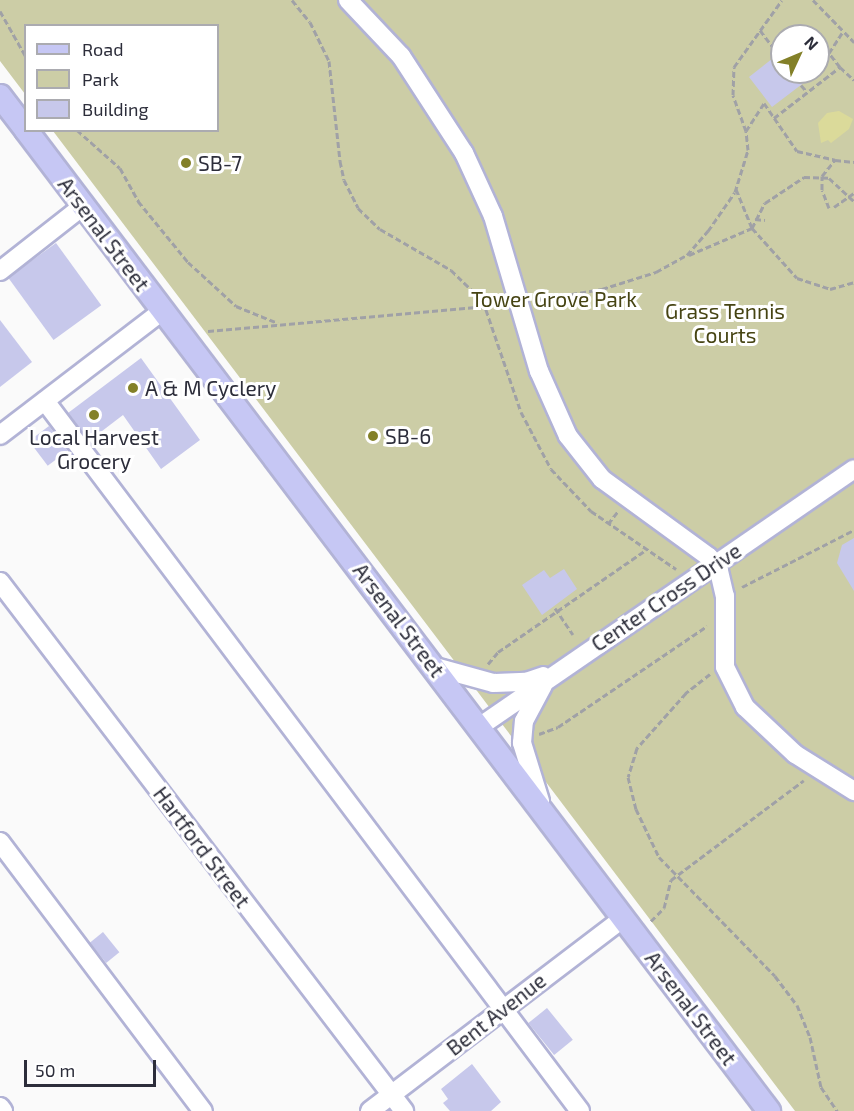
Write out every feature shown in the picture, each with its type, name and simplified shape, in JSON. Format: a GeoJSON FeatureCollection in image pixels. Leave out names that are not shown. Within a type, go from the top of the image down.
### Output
{"type":"FeatureCollection","features":[{"type":"Feature","properties":{"kind":"main road","name":"Arsenal Street"},"geometry":{"type":"LineString","coordinates":[[0,96],[24,127]]}},
{"type":"Feature","properties":{"kind":"main road","name":"Arsenal Street"},"geometry":{"type":"LineString","coordinates":[[28,132],[435,667],[769,1111]]}},
{"type":"Feature","properties":{"kind":"street"},"geometry":{"type":"LineString","coordinates":[[348,0],[401,57],[464,153],[493,216],[539,371],[567,436],[602,479],[700,548],[715,564],[726,604],[725,667],[735,692],[759,723],[818,770],[854,791]]}},
{"type":"Feature","properties":{"kind":"street"},"geometry":{"type":"LineString","coordinates":[[0,271],[83,206]]}},
{"type":"Feature","properties":{"kind":"street"},"geometry":{"type":"LineString","coordinates":[[0,435],[162,311]]}},
{"type":"Feature","properties":{"kind":"street"},"geometry":{"type":"LineString","coordinates":[[45,401],[580,1111]]}},
{"type":"Feature","properties":{"kind":"street","name":"Center Cross Drive"},"geometry":{"type":"LineString","coordinates":[[479,727],[554,673],[854,469]]}},
{"type":"Feature","properties":{"kind":"street","name":"Hartford Street"},"geometry":{"type":"LineString","coordinates":[[3,591],[405,1111]]}},
{"type":"Feature","properties":{"kind":"street"},"geometry":{"type":"LineString","coordinates":[[435,667],[493,682],[526,682],[554,673]]}},
{"type":"Feature","properties":{"kind":"street"},"geometry":{"type":"LineString","coordinates":[[547,818],[526,763],[523,732],[537,693],[554,673]]}},
{"type":"Feature","properties":{"kind":"street"},"geometry":{"type":"LineString","coordinates":[[0,842],[203,1111]]}},
{"type":"Feature","properties":{"kind":"street","name":"Bent Avenue"},"geometry":{"type":"LineString","coordinates":[[370,1111],[502,1008],[623,918]]}},
{"type":"Feature","properties":{"kind":"street"},"geometry":{"type":"LineString","coordinates":[[0,1107],[3,1111]]}},
{"type":"Feature","properties":{"kind":"path"},"geometry":{"type":"LineString","coordinates":[[292,0],[310,22],[329,61],[340,161],[344,180],[358,208],[380,229],[451,270],[487,308],[514,393],[539,450],[575,497],[608,524],[672,566]]}},
{"type":"Feature","properties":{"kind":"path"},"geometry":{"type":"LineString","coordinates":[[687,255],[736,189],[748,150],[746,130],[733,95],[732,74],[739,58],[782,0]]}},
{"type":"Feature","properties":{"kind":"path"},"geometry":{"type":"LineString","coordinates":[[813,0],[842,33],[854,42]]}},
{"type":"Feature","properties":{"kind":"path"},"geometry":{"type":"LineString","coordinates":[[0,11],[24,53]]}},
{"type":"Feature","properties":{"kind":"path"},"geometry":{"type":"LineString","coordinates":[[760,30],[770,43]]}},
{"type":"Feature","properties":{"kind":"path"},"geometry":{"type":"LineString","coordinates":[[842,33],[828,54],[854,80]]}},
{"type":"Feature","properties":{"kind":"path"},"geometry":{"type":"LineString","coordinates":[[774,118],[840,67]]}},
{"type":"Feature","properties":{"kind":"path"},"geometry":{"type":"LineString","coordinates":[[801,85],[807,92]]}},
{"type":"Feature","properties":{"kind":"path"},"geometry":{"type":"LineString","coordinates":[[746,130],[765,102],[797,151],[854,162]]}},
{"type":"Feature","properties":{"kind":"path"},"geometry":{"type":"LineString","coordinates":[[79,132],[120,168],[149,216],[188,262],[236,306],[279,323]]}},
{"type":"Feature","properties":{"kind":"path"},"geometry":{"type":"LineString","coordinates":[[829,208],[822,190],[822,176],[835,160]]}},
{"type":"Feature","properties":{"kind":"path"},"geometry":{"type":"LineString","coordinates":[[532,301],[626,282],[687,255],[724,244],[752,228],[765,203],[788,185],[804,177],[822,176],[837,182],[854,201]]}},
{"type":"Feature","properties":{"kind":"path"},"geometry":{"type":"LineString","coordinates":[[736,189],[752,228],[797,278],[830,289],[854,282]]}},
{"type":"Feature","properties":{"kind":"path"},"geometry":{"type":"LineString","coordinates":[[834,207],[854,193]]}},
{"type":"Feature","properties":{"kind":"path"},"geometry":{"type":"LineString","coordinates":[[755,219],[765,220]]}},
{"type":"Feature","properties":{"kind":"path"},"geometry":{"type":"LineString","coordinates":[[208,331],[505,305]]}},
{"type":"Feature","properties":{"kind":"path"},"geometry":{"type":"LineString","coordinates":[[608,524],[620,509]]}},
{"type":"Feature","properties":{"kind":"path"},"geometry":{"type":"LineString","coordinates":[[531,734],[558,728],[726,604],[854,530]]}},
{"type":"Feature","properties":{"kind":"path"},"geometry":{"type":"LineString","coordinates":[[486,673],[495,654],[556,609],[646,550]]}},
{"type":"Feature","properties":{"kind":"path"},"geometry":{"type":"LineString","coordinates":[[556,609],[573,635]]}},
{"type":"Feature","properties":{"kind":"path"},"geometry":{"type":"LineString","coordinates":[[725,667],[686,693],[637,748],[628,770],[646,835],[676,876],[775,976],[797,1005],[810,1037],[821,1087],[837,1111]]}},
{"type":"Feature","properties":{"kind":"path"},"geometry":{"type":"LineString","coordinates":[[651,921],[664,908],[667,888],[676,876],[818,770]]}},
{"type":"Feature","properties":{"kind":"green space","name":"Tower Grove Park"},"geometry":{"type":"Polygon","coordinates":[[[0,0],[854,0],[854,1111],[795,1111],[54,132],[219,132],[219,24],[24,24],[24,93],[0,61],[0,0]]]}},
{"type":"Feature","properties":{"kind":"shaded area"},"geometry":{"type":"Polygon","coordinates":[[[839,111],[853,119],[849,129],[831,143],[828,140],[821,143],[818,123],[827,113],[839,111]]]}},
{"type":"Feature","properties":{"kind":"building"},"geometry":{"type":"Polygon","coordinates":[[[770,60],[770,84],[802,84],[772,107],[749,77],[770,60]]]}},
{"type":"Feature","properties":{"kind":"building"},"geometry":{"type":"Polygon","coordinates":[[[56,243],[101,305],[54,340],[8,278],[56,243]]]}},
{"type":"Feature","properties":{"kind":"building"},"geometry":{"type":"Polygon","coordinates":[[[0,320],[32,362],[0,387],[0,320]]]}},
{"type":"Feature","properties":{"kind":"building"},"geometry":{"type":"Polygon","coordinates":[[[141,358],[200,440],[161,469],[123,415],[89,441],[68,413],[141,358]]]}},
{"type":"Feature","properties":{"kind":"building"},"geometry":{"type":"Polygon","coordinates":[[[49,426],[68,451],[48,466],[29,441],[49,426]]]}},
{"type":"Feature","properties":{"kind":"building"},"geometry":{"type":"Polygon","coordinates":[[[854,538],[854,591],[837,563],[842,545],[854,538]]]}},
{"type":"Feature","properties":{"kind":"building"},"geometry":{"type":"Polygon","coordinates":[[[564,569],[577,589],[542,615],[522,585],[544,570],[550,578],[564,569]]]}},
{"type":"Feature","properties":{"kind":"building"},"geometry":{"type":"Polygon","coordinates":[[[103,932],[119,952],[106,963],[90,943],[103,932]]]}},
{"type":"Feature","properties":{"kind":"building"},"geometry":{"type":"Polygon","coordinates":[[[547,1008],[573,1040],[554,1055],[528,1023],[547,1008]]]}},
{"type":"Feature","properties":{"kind":"building"},"geometry":{"type":"Polygon","coordinates":[[[472,1064],[501,1102],[491,1111],[450,1111],[443,1103],[448,1099],[441,1089],[472,1064]]]}},
{"type":"Feature","properties":{"kind":"place","name":"SB-7"},"geometry":{"type":"Point","coordinates":[186,163]}},
{"type":"Feature","properties":{"kind":"place","name":"A & M Cyclery"},"geometry":{"type":"Point","coordinates":[133,388]}},
{"type":"Feature","properties":{"kind":"place","name":"Local Harvest Grocery"},"geometry":{"type":"Point","coordinates":[94,415]}},
{"type":"Feature","properties":{"kind":"place","name":"SB-6"},"geometry":{"type":"Point","coordinates":[373,436]}},
{"type":"Feature","properties":{"kind":"park label","name":"Grass Tennis Courts"},"geometry":{"type":"Point","coordinates":[725,323]}}]}
